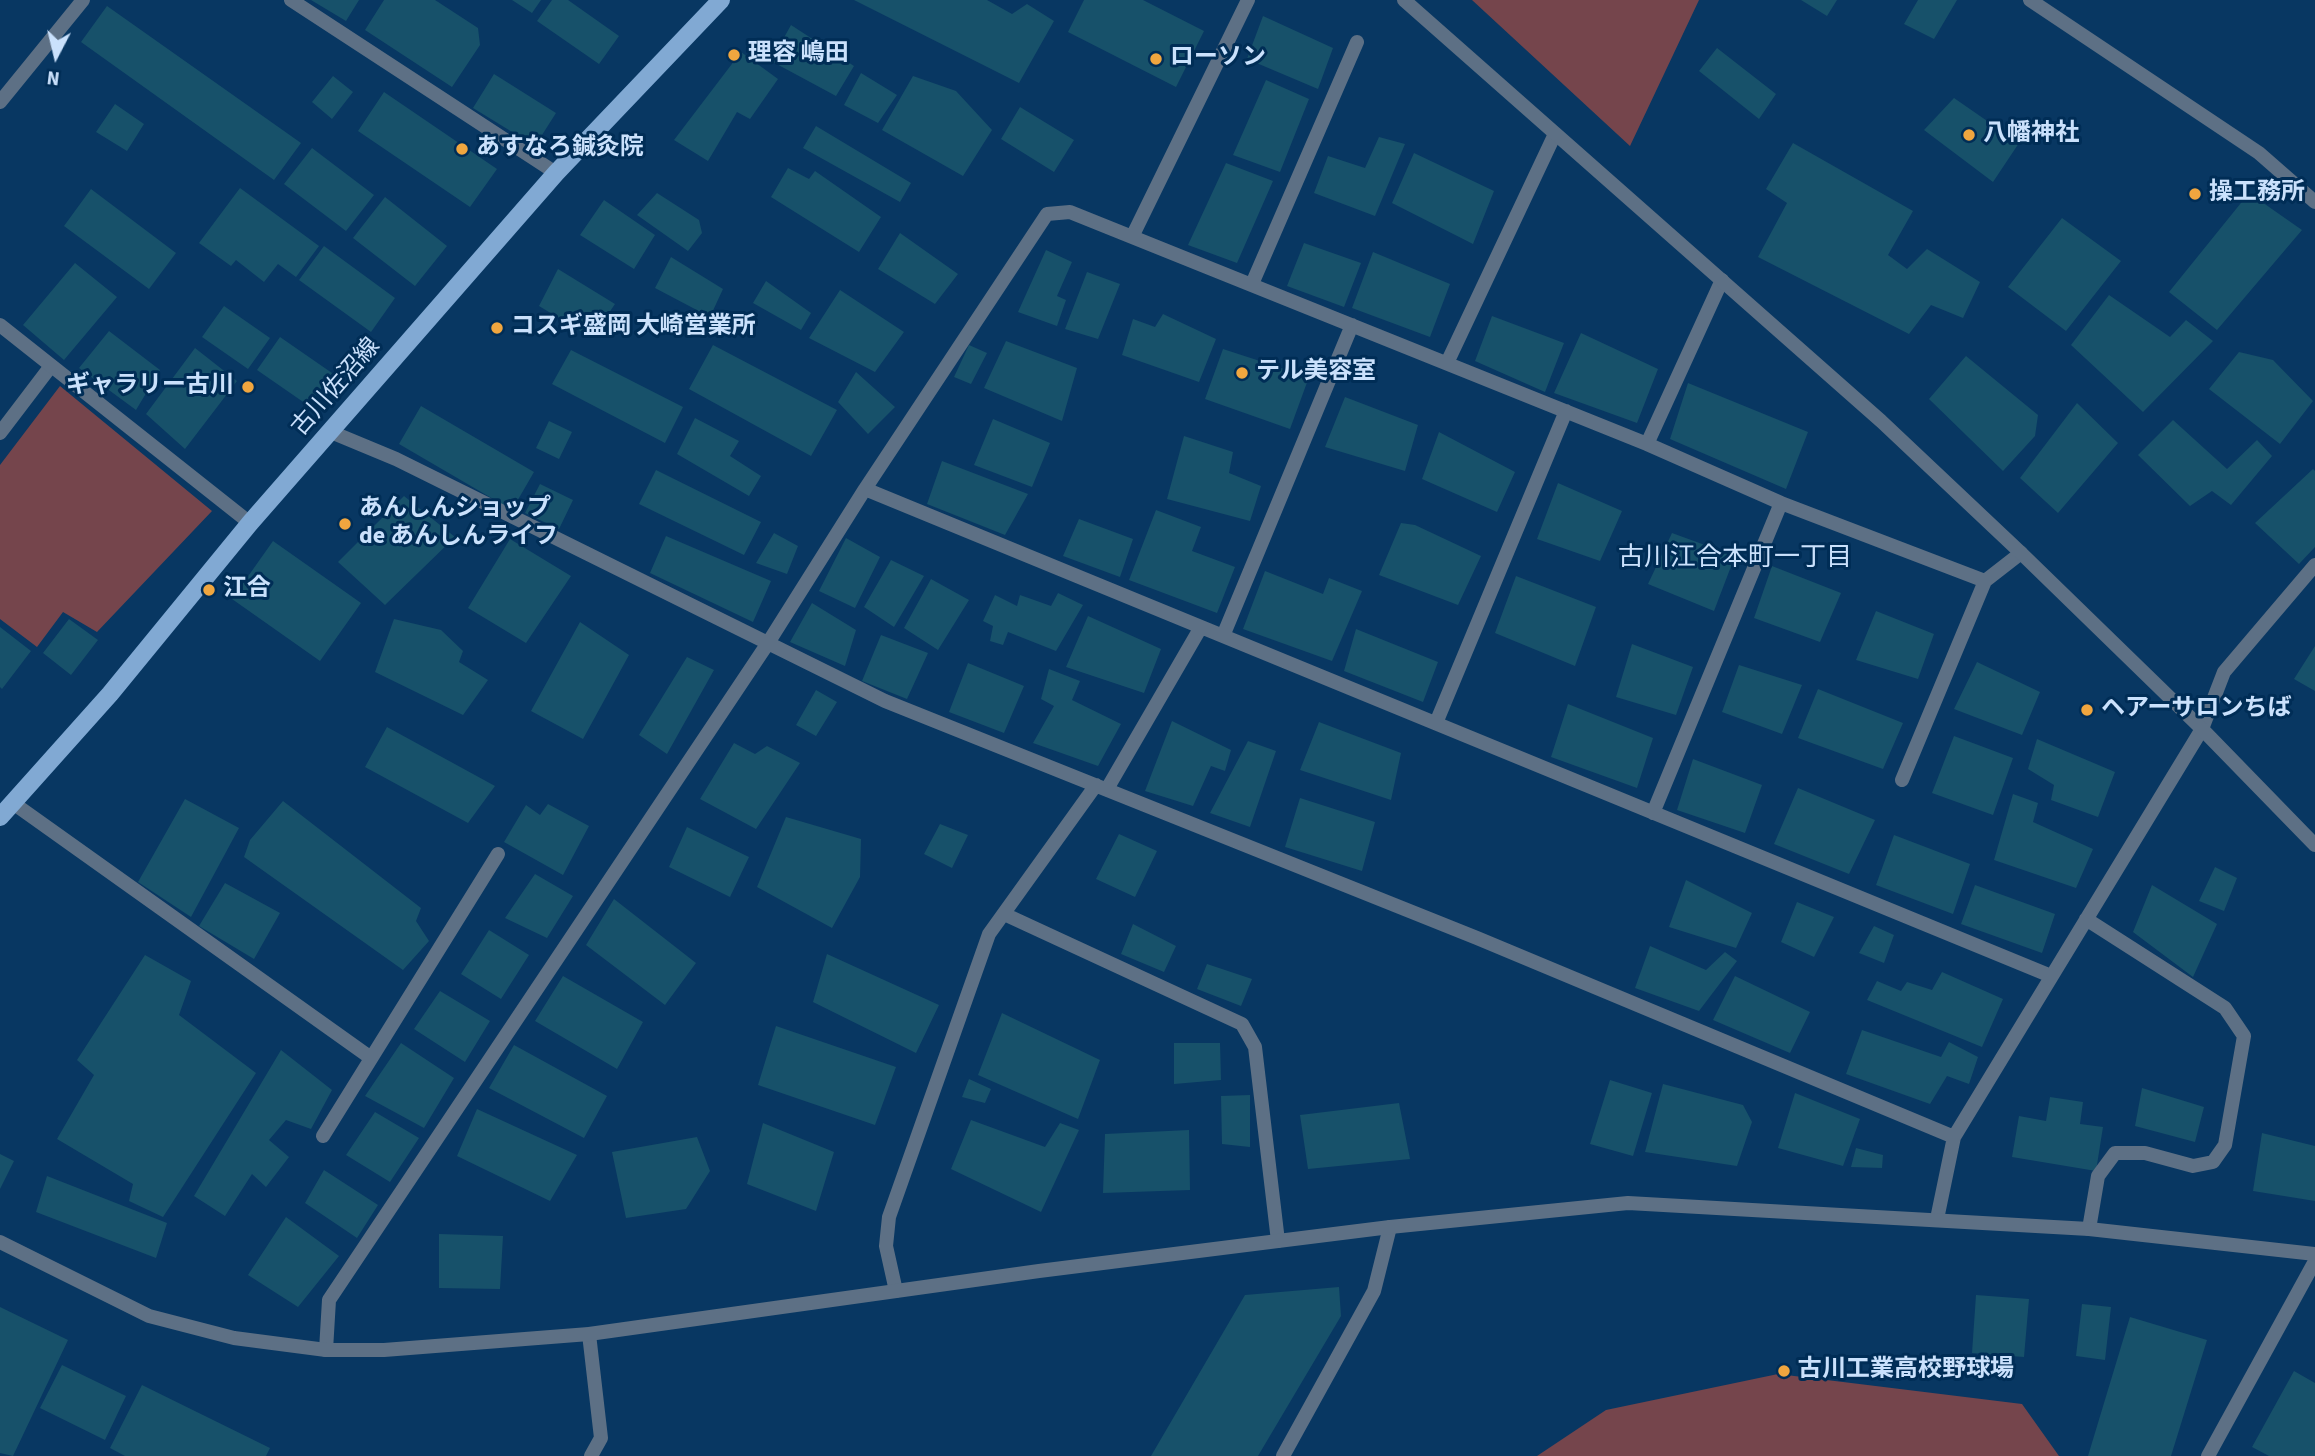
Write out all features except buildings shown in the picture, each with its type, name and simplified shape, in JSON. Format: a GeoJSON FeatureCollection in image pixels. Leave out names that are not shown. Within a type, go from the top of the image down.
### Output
{"type":"FeatureCollection","features":[{"type":"Feature","properties":{"kind":"main road","name":"古川佐沼線"},"geometry":{"type":"LineString","coordinates":[[0,817],[110,694],[250,523],[556,173],[720,0]]}},
{"type":"Feature","properties":{"kind":"street"},"geometry":{"type":"LineString","coordinates":[[0,102],[83,0]]}},
{"type":"Feature","properties":{"kind":"street"},"geometry":{"type":"LineString","coordinates":[[291,0],[556,173]]}},
{"type":"Feature","properties":{"kind":"street"},"geometry":{"type":"LineString","coordinates":[[1132,237],[1248,0]]}},
{"type":"Feature","properties":{"kind":"street"},"geometry":{"type":"LineString","coordinates":[[1404,0],[1881,421],[2202,729],[2315,845]]}},
{"type":"Feature","properties":{"kind":"street"},"geometry":{"type":"LineString","coordinates":[[2030,0],[2259,153],[2315,202]]}},
{"type":"Feature","properties":{"kind":"street"},"geometry":{"type":"LineString","coordinates":[[1252,284],[1357,41]]}},
{"type":"Feature","properties":{"kind":"street"},"geometry":{"type":"LineString","coordinates":[[1447,363],[1555,134]]}},
{"type":"Feature","properties":{"kind":"street"},"geometry":{"type":"LineString","coordinates":[[326,1350],[329,1300],[768,643],[1047,214],[1070,212],[1647,444],[1781,503],[1985,581]]}},
{"type":"Feature","properties":{"kind":"street"},"geometry":{"type":"LineString","coordinates":[[1647,444],[1722,280]]}},
{"type":"Feature","properties":{"kind":"street"},"geometry":{"type":"LineString","coordinates":[[0,325],[250,523]]}},
{"type":"Feature","properties":{"kind":"street"},"geometry":{"type":"LineString","coordinates":[[1223,636],[1352,325]]}},
{"type":"Feature","properties":{"kind":"street"},"geometry":{"type":"LineString","coordinates":[[0,433],[51,366]]}},
{"type":"Feature","properties":{"kind":"street"},"geometry":{"type":"LineString","coordinates":[[1436,723],[1566,411]]}},
{"type":"Feature","properties":{"kind":"street"},"geometry":{"type":"LineString","coordinates":[[331,432],[396,459],[886,701],[1476,938],[1954,1137]]}},
{"type":"Feature","properties":{"kind":"street"},"geometry":{"type":"LineString","coordinates":[[866,489],[2051,976]]}},
{"type":"Feature","properties":{"kind":"street"},"geometry":{"type":"LineString","coordinates":[[1653,813],[1781,503]]}},
{"type":"Feature","properties":{"kind":"street"},"geometry":{"type":"LineString","coordinates":[[1902,780],[1985,581],[2021,553]]}},
{"type":"Feature","properties":{"kind":"street"},"geometry":{"type":"LineString","coordinates":[[1937,1219],[1954,1137],[2202,729],[2224,672],[2315,565]]}},
{"type":"Feature","properties":{"kind":"street"},"geometry":{"type":"LineString","coordinates":[[896,1291],[886,1246],[889,1217],[989,934],[1101,787],[1201,627]]}},
{"type":"Feature","properties":{"kind":"street"},"geometry":{"type":"LineString","coordinates":[[13,803],[371,1058]]}},
{"type":"Feature","properties":{"kind":"street"},"geometry":{"type":"LineString","coordinates":[[323,1136],[498,854]]}},
{"type":"Feature","properties":{"kind":"street"},"geometry":{"type":"LineString","coordinates":[[1004,914],[1241,1024],[1255,1047],[1278,1241]]}},
{"type":"Feature","properties":{"kind":"street"},"geometry":{"type":"LineString","coordinates":[[2086,919],[2225,1008],[2244,1036],[2225,1145],[2213,1162],[2193,1166],[2145,1153],[2115,1153],[2098,1176],[2088,1229]]}},
{"type":"Feature","properties":{"kind":"street"},"geometry":{"type":"LineString","coordinates":[[0,1242],[149,1316],[234,1338],[326,1350],[384,1350],[589,1334],[1278,1241],[1628,1203],[2088,1229],[2315,1254]]}},
{"type":"Feature","properties":{"kind":"street"},"geometry":{"type":"LineString","coordinates":[[1283,1456],[1374,1291],[1390,1227]]}},
{"type":"Feature","properties":{"kind":"street"},"geometry":{"type":"LineString","coordinates":[[2208,1456],[2315,1261]]}},
{"type":"Feature","properties":{"kind":"street"},"geometry":{"type":"LineString","coordinates":[[589,1334],[601,1438],[591,1456]]}},
{"type":"Feature","properties":{"kind":"shaded area"},"geometry":{"type":"Polygon","coordinates":[[[1472,0],[1699,0],[1630,146],[1472,0]]]}},
{"type":"Feature","properties":{"kind":"shaded area"},"geometry":{"type":"Polygon","coordinates":[[[60,386],[212,511],[97,632],[63,612],[37,647],[0,619],[0,465],[60,386]]]}},
{"type":"Feature","properties":{"kind":"shaded area"},"geometry":{"type":"Polygon","coordinates":[[[1778,1374],[2022,1404],[2059,1456],[1537,1456],[1606,1410],[1778,1374]]]}},
{"type":"Feature","properties":{"kind":"place","name":"理容 嶋田"},"geometry":{"type":"Point","coordinates":[734,55]}},
{"type":"Feature","properties":{"kind":"place","name":"ローソン"},"geometry":{"type":"Point","coordinates":[1156,59]}},
{"type":"Feature","properties":{"kind":"place","name":"八幡神社"},"geometry":{"type":"Point","coordinates":[1969,135]}},
{"type":"Feature","properties":{"kind":"place","name":"あすなろ鍼灸院"},"geometry":{"type":"Point","coordinates":[462,149]}},
{"type":"Feature","properties":{"kind":"place","name":"操工務所"},"geometry":{"type":"Point","coordinates":[2195,194]}},
{"type":"Feature","properties":{"kind":"place","name":"コスギ盛岡 大崎営業所"},"geometry":{"type":"Point","coordinates":[497,328]}},
{"type":"Feature","properties":{"kind":"place","name":"テル美容室"},"geometry":{"type":"Point","coordinates":[1242,373]}},
{"type":"Feature","properties":{"kind":"place","name":"ギャラリー古川"},"geometry":{"type":"Point","coordinates":[248,387]}},
{"type":"Feature","properties":{"kind":"place","name":"あんしんショップ de あんしんライフ"},"geometry":{"type":"Point","coordinates":[345,524]}},
{"type":"Feature","properties":{"kind":"place","name":"江合"},"geometry":{"type":"Point","coordinates":[209,590]}},
{"type":"Feature","properties":{"kind":"place","name":"ヘアーサロンちば"},"geometry":{"type":"Point","coordinates":[2087,710]}},
{"type":"Feature","properties":{"kind":"place","name":"古川工業高校野球場"},"geometry":{"type":"Point","coordinates":[1784,1371]}},
{"type":"Feature","properties":{"kind":"district","name":"古川江合本町一丁目"},"geometry":{"type":"Point","coordinates":[1735,559]}}]}
